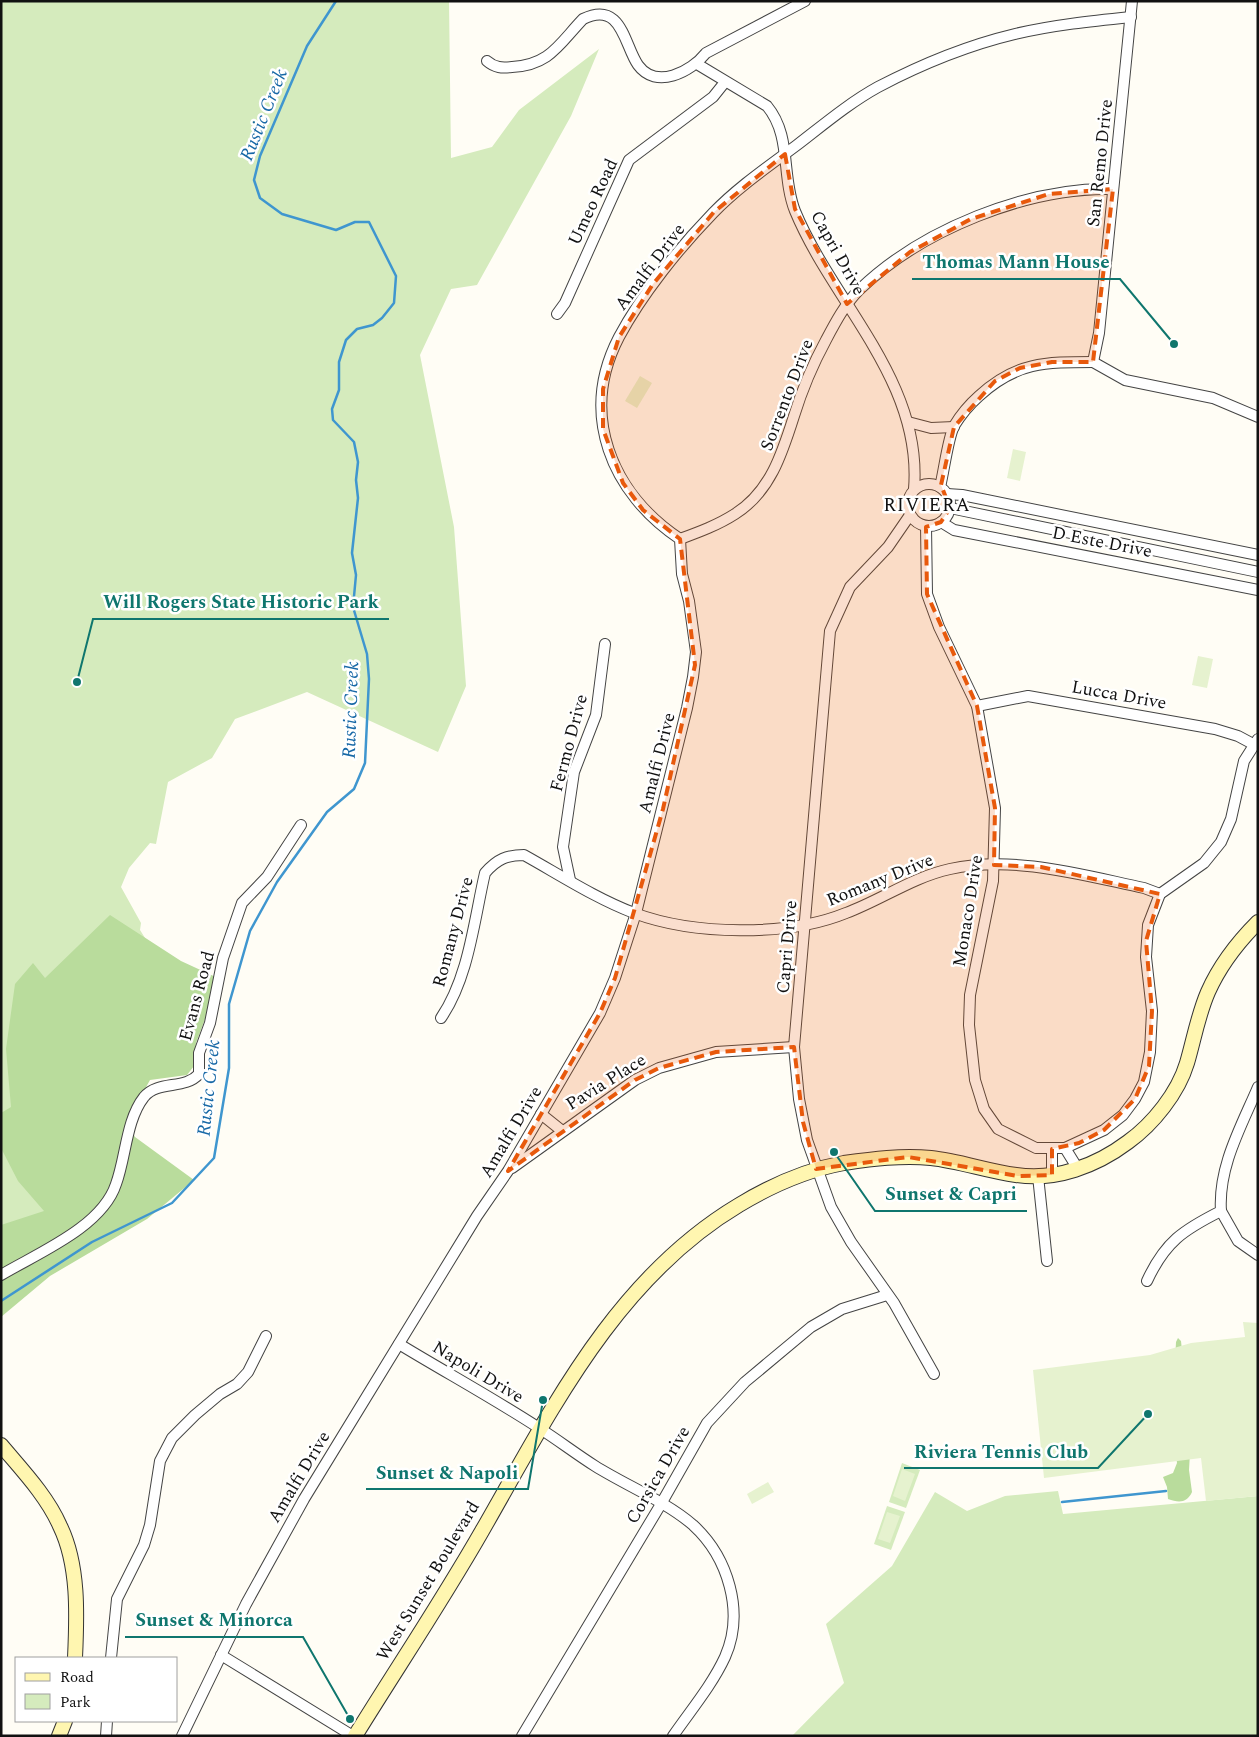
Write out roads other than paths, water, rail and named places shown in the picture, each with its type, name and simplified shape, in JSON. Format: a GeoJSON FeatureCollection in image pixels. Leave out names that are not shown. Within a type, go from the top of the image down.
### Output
{"type":"FeatureCollection","features":[{"type":"Feature","properties":{"kind":"main road","name":"West Sunset Boulevard"},"geometry":{"type":"LineString","coordinates":[[354,1736],[480,1533],[539,1428],[613,1317],[661,1266],[694,1236],[728,1211],[776,1185],[816,1169],[857,1161],[908,1157],[951,1161],[1012,1174],[1038,1176],[1078,1169],[1098,1161],[1133,1139],[1150,1123],[1169,1098],[1179,1083],[1187,1064],[1195,1029],[1206,995],[1219,969],[1237,943],[1258,922]]}},
{"type":"Feature","properties":{"kind":"main road"},"geometry":{"type":"LineString","coordinates":[[1,1445],[44,1499],[60,1525],[66,1541],[73,1578],[75,1657]]}},
{"type":"Feature","properties":{"kind":"main road"},"geometry":{"type":"LineString","coordinates":[[59,1736],[65,1722]]}},
{"type":"Feature","properties":{"kind":"street"},"geometry":{"type":"LineString","coordinates":[[487,60],[498,67],[530,66],[545,59],[583,19],[591,15],[604,14],[615,19],[623,28],[638,64],[649,76],[670,78],[697,64],[706,52],[805,1]]}},
{"type":"Feature","properties":{"kind":"street","name":"San Remo Drive"},"geometry":{"type":"LineString","coordinates":[[1093,362],[1099,334],[1132,1]]}},
{"type":"Feature","properties":{"kind":"street","name":"Amalfi Drive"},"geometry":{"type":"LineString","coordinates":[[182,1736],[246,1604],[304,1499],[477,1216],[508,1171],[600,1013],[615,978],[636,914],[663,809],[695,665],[694,629],[682,574],[680,539],[662,527],[643,510],[615,466],[602,429],[602,389],[619,337],[653,284],[714,212],[752,178],[847,107],[878,88],[945,57],[1013,34],[1055,26],[1131,17]]}},
{"type":"Feature","properties":{"kind":"street","name":"Capri Drive"},"geometry":{"type":"LineString","coordinates":[[697,64],[766,106],[775,116],[780,128],[785,154],[787,181],[794,209],[820,262],[892,378],[908,422],[915,473],[914,489]]}},
{"type":"Feature","properties":{"kind":"street","name":"Umeo Road"},"geometry":{"type":"LineString","coordinates":[[557,314],[565,303],[629,160],[713,98],[725,82]]}},
{"type":"Feature","properties":{"kind":"street","name":"Sorrento Drive"},"geometry":{"type":"LineString","coordinates":[[680,539],[708,529],[736,514],[766,484],[785,447],[805,385],[825,341],[847,304],[860,290],[910,252],[971,219],[1022,200],[1049,194],[1087,188],[1113,189]]}},
{"type":"Feature","properties":{"kind":"street"},"geometry":{"type":"LineString","coordinates":[[914,489],[907,501],[910,515],[914,521],[926,526],[941,522],[950,508],[944,490],[954,427],[974,401],[995,381],[1020,368],[1052,362],[1093,362],[1125,380],[1213,398],[1258,417]]}},
{"type":"Feature","properties":{"kind":"street"},"geometry":{"type":"LineString","coordinates":[[908,422],[931,428],[954,427]]}},
{"type":"Feature","properties":{"kind":"street","name":"D Este Drive"},"geometry":{"type":"LineString","coordinates":[[914,489],[926,483],[962,495],[1258,554]]}},
{"type":"Feature","properties":{"kind":"street","name":"D Este Drive"},"geometry":{"type":"LineString","coordinates":[[950,508],[1258,572]]}},
{"type":"Feature","properties":{"kind":"street","name":"Capri Drive"},"geometry":{"type":"LineString","coordinates":[[910,515],[888,547],[850,587],[830,631],[794,1047],[803,1122],[816,1169],[831,1208],[887,1295],[934,1374]]}},
{"type":"Feature","properties":{"kind":"street","name":"D Este Drive"},"geometry":{"type":"LineString","coordinates":[[941,522],[954,530],[1258,590]]}},
{"type":"Feature","properties":{"kind":"street","name":"Monaco Drive"},"geometry":{"type":"LineString","coordinates":[[926,526],[928,594],[939,626],[977,706],[995,808],[993,881],[970,994],[969,1025],[975,1080],[984,1109],[998,1129],[1036,1148],[1065,1148]]}},
{"type":"Feature","properties":{"kind":"street","name":"Fermo Drive"},"geometry":{"type":"LineString","coordinates":[[570,880],[563,847],[574,772],[596,715],[606,644]]}},
{"type":"Feature","properties":{"kind":"street","name":"Lucca Drive"},"geometry":{"type":"LineString","coordinates":[[977,706],[1028,696],[1216,729],[1255,741]]}},
{"type":"Feature","properties":{"kind":"street"},"geometry":{"type":"LineString","coordinates":[[1078,1169],[1065,1148],[1104,1130],[1122,1115],[1144,1082],[1149,1066],[1152,1011],[1146,941],[1148,925],[1160,894],[1204,863],[1221,842],[1231,818],[1244,761],[1255,741]]}},
{"type":"Feature","properties":{"kind":"street","name":"Evans Road"},"geometry":{"type":"LineString","coordinates":[[1,1275],[74,1233],[110,1200],[132,1124],[144,1098],[152,1089],[194,1079],[199,1074],[199,1053],[210,1023],[223,958],[242,903],[267,876],[301,825]]}},
{"type":"Feature","properties":{"kind":"street","name":"Romany Drive"},"geometry":{"type":"LineString","coordinates":[[441,1018],[452,1002],[462,970],[485,873],[503,857],[524,855],[595,896],[636,914],[677,924],[732,931],[805,925],[845,914],[919,879],[950,869],[994,865],[1041,867],[1144,888],[1160,894]]}},
{"type":"Feature","properties":{"kind":"street","name":"Pavia Place"},"geometry":{"type":"LineString","coordinates":[[508,1171],[561,1130],[635,1080],[659,1068],[716,1052],[794,1047]]}},
{"type":"Feature","properties":{"kind":"street"},"geometry":{"type":"LineString","coordinates":[[1258,1087],[1221,1180],[1221,1211],[1238,1241],[1258,1255]]}},
{"type":"Feature","properties":{"kind":"street"},"geometry":{"type":"LineString","coordinates":[[541,1114],[561,1130]]}},
{"type":"Feature","properties":{"kind":"street"},"geometry":{"type":"LineString","coordinates":[[1052,1149],[1052,1175]]}},
{"type":"Feature","properties":{"kind":"street"},"geometry":{"type":"LineString","coordinates":[[1038,1176],[1047,1261]]}},
{"type":"Feature","properties":{"kind":"street"},"geometry":{"type":"LineString","coordinates":[[1147,1281],[1163,1251],[1172,1240],[1185,1230],[1221,1211]]}},
{"type":"Feature","properties":{"kind":"street","name":"Corsica Drive"},"geometry":{"type":"LineString","coordinates":[[522,1736],[661,1504],[707,1423],[745,1382],[811,1326],[842,1309],[887,1295]]}},
{"type":"Feature","properties":{"kind":"street"},"geometry":{"type":"LineString","coordinates":[[111,1657],[117,1599],[144,1546],[150,1525],[160,1461],[172,1438],[195,1414],[220,1394],[237,1384],[248,1372],[266,1336]]}},
{"type":"Feature","properties":{"kind":"street","name":"Napoli Drive"},"geometry":{"type":"LineString","coordinates":[[399,1344],[661,1504],[692,1525],[721,1560],[728,1579],[733,1615],[732,1632],[726,1654],[718,1670],[673,1736]]}},
{"type":"Feature","properties":{"kind":"street"},"geometry":{"type":"LineString","coordinates":[[221,1656],[354,1736]]}},
{"type":"Feature","properties":{"kind":"street"},"geometry":{"type":"LineString","coordinates":[[106,1736],[107,1722]]}},
{"type":"Feature","properties":{"kind":"waterway","name":"Rustic Creek"},"geometry":{"type":"LineString","coordinates":[[1,1301],[92,1242],[172,1203],[214,1158],[229,1068],[229,1004],[250,931],[277,882],[327,812],[354,789],[365,763],[369,679],[367,654],[353,607],[356,575],[352,553],[358,498],[356,480],[358,462],[354,442],[333,420],[332,409],[339,390],[339,362],[346,340],[357,329],[373,325],[382,318],[394,303],[396,276],[369,222],[355,222],[336,230],[282,214],[260,198],[254,180],[260,156],[307,46],[336,1]]}},
{"type":"Feature","properties":{"kind":"waterway"},"geometry":{"type":"LineString","coordinates":[[1062,1502],[1166,1491]]}},
{"type":"Feature","properties":{"kind":"place","name":"Thomas Mann House"},"geometry":{"type":"Point","coordinates":[1174,344]}},
{"type":"Feature","properties":{"kind":"place","name":"Will Rogers State Historic Park"},"geometry":{"type":"Point","coordinates":[77,682]}},
{"type":"Feature","properties":{"kind":"place","name":"Sunset & Capri"},"geometry":{"type":"Point","coordinates":[834,1152]}},
{"type":"Feature","properties":{"kind":"place","name":"Sunset & Napoli"},"geometry":{"type":"Point","coordinates":[543,1400]}},
{"type":"Feature","properties":{"kind":"place","name":"Riviera Tennis Club"},"geometry":{"type":"Point","coordinates":[1148,1414]}},
{"type":"Feature","properties":{"kind":"place","name":"Sunset & Minorca"},"geometry":{"type":"Point","coordinates":[350,1719]}},
{"type":"Feature","properties":{"kind":"district","name":"RIVIERA"},"geometry":{"type":"Point","coordinates":[927,505]}}]}
